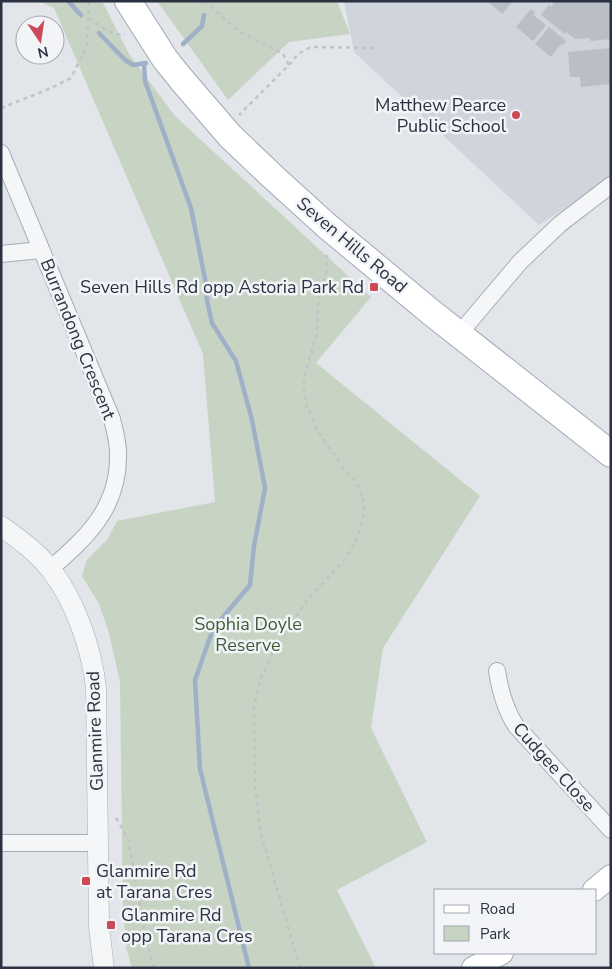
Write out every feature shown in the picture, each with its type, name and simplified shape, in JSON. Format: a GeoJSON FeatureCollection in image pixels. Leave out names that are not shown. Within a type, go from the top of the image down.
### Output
{"type":"FeatureCollection","features":[{"type":"Feature","properties":{"kind":"main road","name":"Seven Hills Road"},"geometry":{"type":"LineString","coordinates":[[128,1],[165,59],[230,136],[327,226],[458,334],[611,454]]}},
{"type":"Feature","properties":{"kind":"main road"},"geometry":{"type":"LineString","coordinates":[[595,889],[611,876]]}},
{"type":"Feature","properties":{"kind":"main road"},"geometry":{"type":"LineString","coordinates":[[473,968],[500,954]]}},
{"type":"Feature","properties":{"kind":"street","name":"Burrandong Crescent"},"geometry":{"type":"LineString","coordinates":[[1,153],[112,419],[119,456],[112,494],[96,524],[83,539],[50,569]]}},
{"type":"Feature","properties":{"kind":"street"},"geometry":{"type":"LineString","coordinates":[[458,334],[520,262],[560,224],[611,185]]}},
{"type":"Feature","properties":{"kind":"street"},"geometry":{"type":"LineString","coordinates":[[1,254],[41,250]]}},
{"type":"Feature","properties":{"kind":"street","name":"Glanmire Road"},"geometry":{"type":"LineString","coordinates":[[1,526],[29,547],[50,569],[77,618],[86,640],[94,672],[96,688],[99,928],[100,949],[104,968]]}},
{"type":"Feature","properties":{"kind":"street","name":"Cudgee Close"},"geometry":{"type":"LineString","coordinates":[[497,671],[503,700],[516,726],[611,830]]}},
{"type":"Feature","properties":{"kind":"street"},"geometry":{"type":"LineString","coordinates":[[1,843],[98,843]]}},
{"type":"Feature","properties":{"kind":"path"},"geometry":{"type":"LineString","coordinates":[[1,108],[71,78],[87,46],[89,1]]}},
{"type":"Feature","properties":{"kind":"path"},"geometry":{"type":"LineString","coordinates":[[204,1],[237,30],[283,54],[288,65]]}},
{"type":"Feature","properties":{"kind":"path"},"geometry":{"type":"LineString","coordinates":[[89,18],[108,31],[120,35],[128,33]]}},
{"type":"Feature","properties":{"kind":"path"},"geometry":{"type":"LineString","coordinates":[[238,115],[298,54],[311,47],[377,48]]}},
{"type":"Feature","properties":{"kind":"path"},"geometry":{"type":"LineString","coordinates":[[300,968],[260,830],[255,784],[254,706],[261,678],[275,648],[308,599],[346,558],[358,536],[364,514],[363,499],[357,483],[342,466],[319,433],[307,407],[304,393],[304,377],[317,333],[318,306],[327,270],[327,252]]}},
{"type":"Feature","properties":{"kind":"path"},"geometry":{"type":"LineString","coordinates":[[98,805],[116,818],[128,838],[145,935],[154,968]]}},
{"type":"Feature","properties":{"kind":"shaded area","name":"Matthew Pearce Public School"},"geometry":{"type":"Polygon","coordinates":[[[344,1],[611,1],[611,178],[539,225],[354,52],[344,1]]]}},
{"type":"Feature","properties":{"kind":"green space","name":"Sophia Doyle Reserve"},"geometry":{"type":"Polygon","coordinates":[[[39,1],[102,1],[129,54],[175,116],[371,297],[316,363],[480,496],[383,648],[371,728],[427,842],[337,890],[376,968],[132,968],[126,947],[123,911],[120,682],[109,633],[99,604],[82,576],[86,561],[107,540],[117,521],[215,502],[203,354],[65,34],[65,15],[57,15],[54,8],[39,1]]]}},
{"type":"Feature","properties":{"kind":"green space"},"geometry":{"type":"Polygon","coordinates":[[[157,1],[337,1],[350,34],[289,42],[228,100],[157,1]]]}},
{"type":"Feature","properties":{"kind":"building"},"geometry":{"type":"Polygon","coordinates":[[[487,1],[513,1],[502,14],[487,1]]]}},
{"type":"Feature","properties":{"kind":"building"},"geometry":{"type":"Polygon","coordinates":[[[553,1],[611,1],[611,39],[590,41],[590,38],[575,39],[566,32],[565,34],[541,15],[549,5],[551,7],[554,4],[552,3],[553,1]]]}},
{"type":"Feature","properties":{"kind":"building"},"geometry":{"type":"Polygon","coordinates":[[[531,9],[535,13],[533,15],[546,25],[533,41],[516,27],[531,9]]]}},
{"type":"Feature","properties":{"kind":"building"},"geometry":{"type":"Polygon","coordinates":[[[549,27],[566,41],[563,45],[561,44],[551,57],[535,44],[549,27]]]}},
{"type":"Feature","properties":{"kind":"building"},"geometry":{"type":"Polygon","coordinates":[[[611,48],[611,84],[581,87],[580,77],[570,77],[568,52],[611,48]]]}},
{"type":"Feature","properties":{"kind":"waterway"},"geometry":{"type":"LineString","coordinates":[[68,1],[81,15]]}},
{"type":"Feature","properties":{"kind":"waterway"},"geometry":{"type":"LineString","coordinates":[[183,44],[202,26],[204,15]]}},
{"type":"Feature","properties":{"kind":"waterway"},"geometry":{"type":"LineString","coordinates":[[99,33],[125,60],[133,65],[146,63]]}},
{"type":"Feature","properties":{"kind":"waterway"},"geometry":{"type":"LineString","coordinates":[[144,63],[145,81],[191,208],[212,323],[236,361],[252,420],[265,488],[254,546],[250,585],[213,629],[195,680],[200,769],[249,968]]}},
{"type":"Feature","properties":{"kind":"place","name":"Matthew Pearce Public School"},"geometry":{"type":"Point","coordinates":[516,115]}},
{"type":"Feature","properties":{"kind":"place","name":"Seven Hills Rd opp Astoria Park Rd"},"geometry":{"type":"Point","coordinates":[374,287]}},
{"type":"Feature","properties":{"kind":"place","name":"Glanmire Rd at Tarana Cres"},"geometry":{"type":"Point","coordinates":[86,881]}},
{"type":"Feature","properties":{"kind":"place","name":"Glanmire Rd opp Tarana Cres"},"geometry":{"type":"Point","coordinates":[111,925]}}]}
